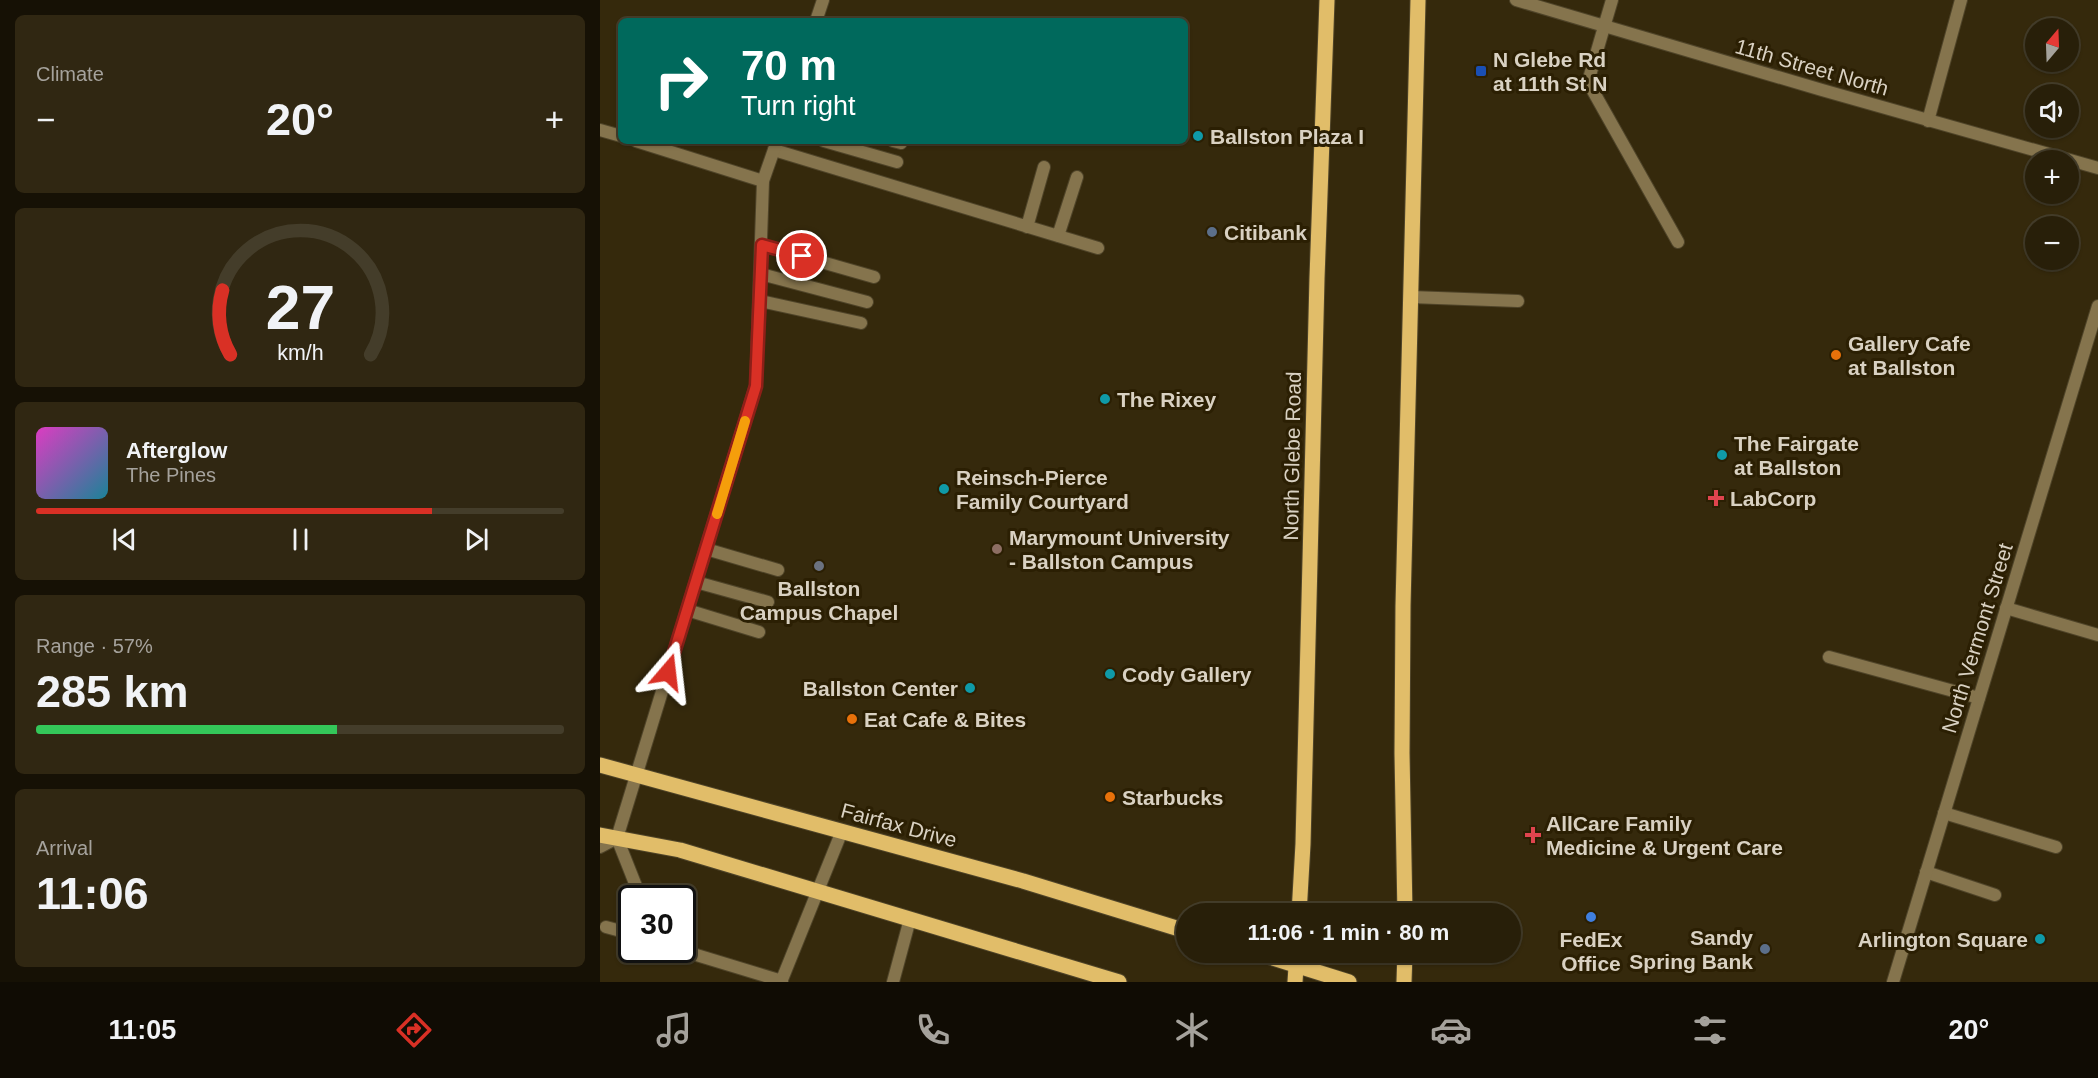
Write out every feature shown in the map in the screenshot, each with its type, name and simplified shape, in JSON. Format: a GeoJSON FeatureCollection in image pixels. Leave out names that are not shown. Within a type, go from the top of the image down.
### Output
{"type":"FeatureCollection","features":[{"type":"Feature","properties":{"kind":"main road","name":"North Glebe Road"},"geometry":{"type":"LineString","coordinates":[[1300,903],[1304,809],[1317,278],[1328,0]]}},
{"type":"Feature","properties":{"kind":"main road"},"geometry":{"type":"LineString","coordinates":[[1405,903],[1402,753],[1403,617],[1418,0]]}},
{"type":"Feature","properties":{"kind":"main road","name":"Fairfax Drive"},"geometry":{"type":"LineString","coordinates":[[600,765],[1023,881],[1176,928]]}},
{"type":"Feature","properties":{"kind":"main road"},"geometry":{"type":"LineString","coordinates":[[600,835],[680,850],[1119,982]]}},
{"type":"Feature","properties":{"kind":"main road"},"geometry":{"type":"LineString","coordinates":[[1295,982],[1296,963]]}},
{"type":"Feature","properties":{"kind":"main road"},"geometry":{"type":"LineString","coordinates":[[1305,963],[1349,982]]}},
{"type":"Feature","properties":{"kind":"main road"},"geometry":{"type":"LineString","coordinates":[[1404,982],[1405,963]]}},
{"type":"Feature","properties":{"kind":"street"},"geometry":{"type":"LineString","coordinates":[[817,18],[823,0]]}},
{"type":"Feature","properties":{"kind":"street","name":"11th Street North"},"geometry":{"type":"LineString","coordinates":[[1516,0],[1928,121],[2098,168]]}},
{"type":"Feature","properties":{"kind":"street"},"geometry":{"type":"LineString","coordinates":[[1612,0],[1587,82],[1678,242]]}},
{"type":"Feature","properties":{"kind":"street"},"geometry":{"type":"LineString","coordinates":[[1928,121],[1961,0]]}},
{"type":"Feature","properties":{"kind":"street"},"geometry":{"type":"LineString","coordinates":[[600,130],[618,135]]}},
{"type":"Feature","properties":{"kind":"street"},"geometry":{"type":"LineString","coordinates":[[646,144],[764,181]]}},
{"type":"Feature","properties":{"kind":"street"},"geometry":{"type":"LineString","coordinates":[[834,144],[897,162]]}},
{"type":"Feature","properties":{"kind":"street"},"geometry":{"type":"LineString","coordinates":[[636,885],[617,838],[756,386],[764,181],[775,146],[1098,248]]}},
{"type":"Feature","properties":{"kind":"street"},"geometry":{"type":"LineString","coordinates":[[1027,226],[1044,167]]}},
{"type":"Feature","properties":{"kind":"street"},"geometry":{"type":"LineString","coordinates":[[1058,236],[1077,177]]}},
{"type":"Feature","properties":{"kind":"street"},"geometry":{"type":"LineString","coordinates":[[762,245],[874,277]]}},
{"type":"Feature","properties":{"kind":"street"},"geometry":{"type":"LineString","coordinates":[[761,274],[867,302]]}},
{"type":"Feature","properties":{"kind":"street"},"geometry":{"type":"LineString","coordinates":[[1411,297],[1518,301]]}},
{"type":"Feature","properties":{"kind":"street"},"geometry":{"type":"LineString","coordinates":[[760,301],[861,323]]}},
{"type":"Feature","properties":{"kind":"street","name":"North Vermont Street"},"geometry":{"type":"LineString","coordinates":[[1893,982],[2098,306]]}},
{"type":"Feature","properties":{"kind":"street"},"geometry":{"type":"LineString","coordinates":[[706,549],[778,570]]}},
{"type":"Feature","properties":{"kind":"street"},"geometry":{"type":"LineString","coordinates":[[696,582],[768,602]]}},
{"type":"Feature","properties":{"kind":"street"},"geometry":{"type":"LineString","coordinates":[[2006,608],[2098,635]]}},
{"type":"Feature","properties":{"kind":"street"},"geometry":{"type":"LineString","coordinates":[[687,610],[759,632]]}},
{"type":"Feature","properties":{"kind":"street"},"geometry":{"type":"LineString","coordinates":[[1829,657],[1979,698]]}},
{"type":"Feature","properties":{"kind":"street"},"geometry":{"type":"LineString","coordinates":[[1944,813],[2055,847]]}},
{"type":"Feature","properties":{"kind":"street"},"geometry":{"type":"LineString","coordinates":[[696,955],[781,982],[842,831]]}},
{"type":"Feature","properties":{"kind":"street"},"geometry":{"type":"LineString","coordinates":[[600,847],[617,838]]}},
{"type":"Feature","properties":{"kind":"street"},"geometry":{"type":"LineString","coordinates":[[1926,872],[1995,895]]}},
{"type":"Feature","properties":{"kind":"street"},"geometry":{"type":"LineString","coordinates":[[893,982],[910,919]]}},
{"type":"Feature","properties":{"kind":"street"},"geometry":{"type":"LineString","coordinates":[[606,927],[618,929]]}},
{"type":"Feature","properties":{"kind":"slow traffic"},"geometry":{"type":"LineString","coordinates":[[717,514],[745,421]]}},
{"type":"Feature","properties":{"kind":"place","name":"N Glebe Rd at 11th St N"},"geometry":{"type":"Point","coordinates":[1481,71]}},
{"type":"Feature","properties":{"kind":"place","name":"Ballston Plaza I"},"geometry":{"type":"Point","coordinates":[1198,136]}},
{"type":"Feature","properties":{"kind":"place","name":"Citibank"},"geometry":{"type":"Point","coordinates":[1212,232]}},
{"type":"Feature","properties":{"kind":"place","name":"Gallery Cafe at Ballston"},"geometry":{"type":"Point","coordinates":[1836,355]}},
{"type":"Feature","properties":{"kind":"place","name":"The Rixey"},"geometry":{"type":"Point","coordinates":[1105,399]}},
{"type":"Feature","properties":{"kind":"place","name":"The Fairgate at Ballston"},"geometry":{"type":"Point","coordinates":[1722,455]}},
{"type":"Feature","properties":{"kind":"place","name":"Reinsch-Pierce Family Courtyard"},"geometry":{"type":"Point","coordinates":[944,489]}},
{"type":"Feature","properties":{"kind":"place","name":"LabCorp"},"geometry":{"type":"Point","coordinates":[1716,498]}},
{"type":"Feature","properties":{"kind":"place","name":"Marymount University - Ballston Campus"},"geometry":{"type":"Point","coordinates":[997,549]}},
{"type":"Feature","properties":{"kind":"place","name":"Ballston Campus Chapel"},"geometry":{"type":"Point","coordinates":[819,566]}},
{"type":"Feature","properties":{"kind":"place","name":"Cody Gallery"},"geometry":{"type":"Point","coordinates":[1110,674]}},
{"type":"Feature","properties":{"kind":"place","name":"Ballston Center"},"geometry":{"type":"Point","coordinates":[970,688]}},
{"type":"Feature","properties":{"kind":"place","name":"Eat Cafe & Bites"},"geometry":{"type":"Point","coordinates":[852,719]}},
{"type":"Feature","properties":{"kind":"place","name":"Starbucks"},"geometry":{"type":"Point","coordinates":[1110,797]}},
{"type":"Feature","properties":{"kind":"place","name":"AllCare Family Medicine & Urgent Care"},"geometry":{"type":"Point","coordinates":[1533,835]}},
{"type":"Feature","properties":{"kind":"place","name":"FedEx Office"},"geometry":{"type":"Point","coordinates":[1591,917]}},
{"type":"Feature","properties":{"kind":"place","name":"Arlington Square"},"geometry":{"type":"Point","coordinates":[2040,939]}},
{"type":"Feature","properties":{"kind":"place","name":"Sandy Spring Bank"},"geometry":{"type":"Point","coordinates":[1765,949]}},
{"type":"Feature","properties":{"kind":"route"},"geometry":{"type":"LineString","coordinates":[[668,672],[756,386],[762,245],[802,256]]}}]}
